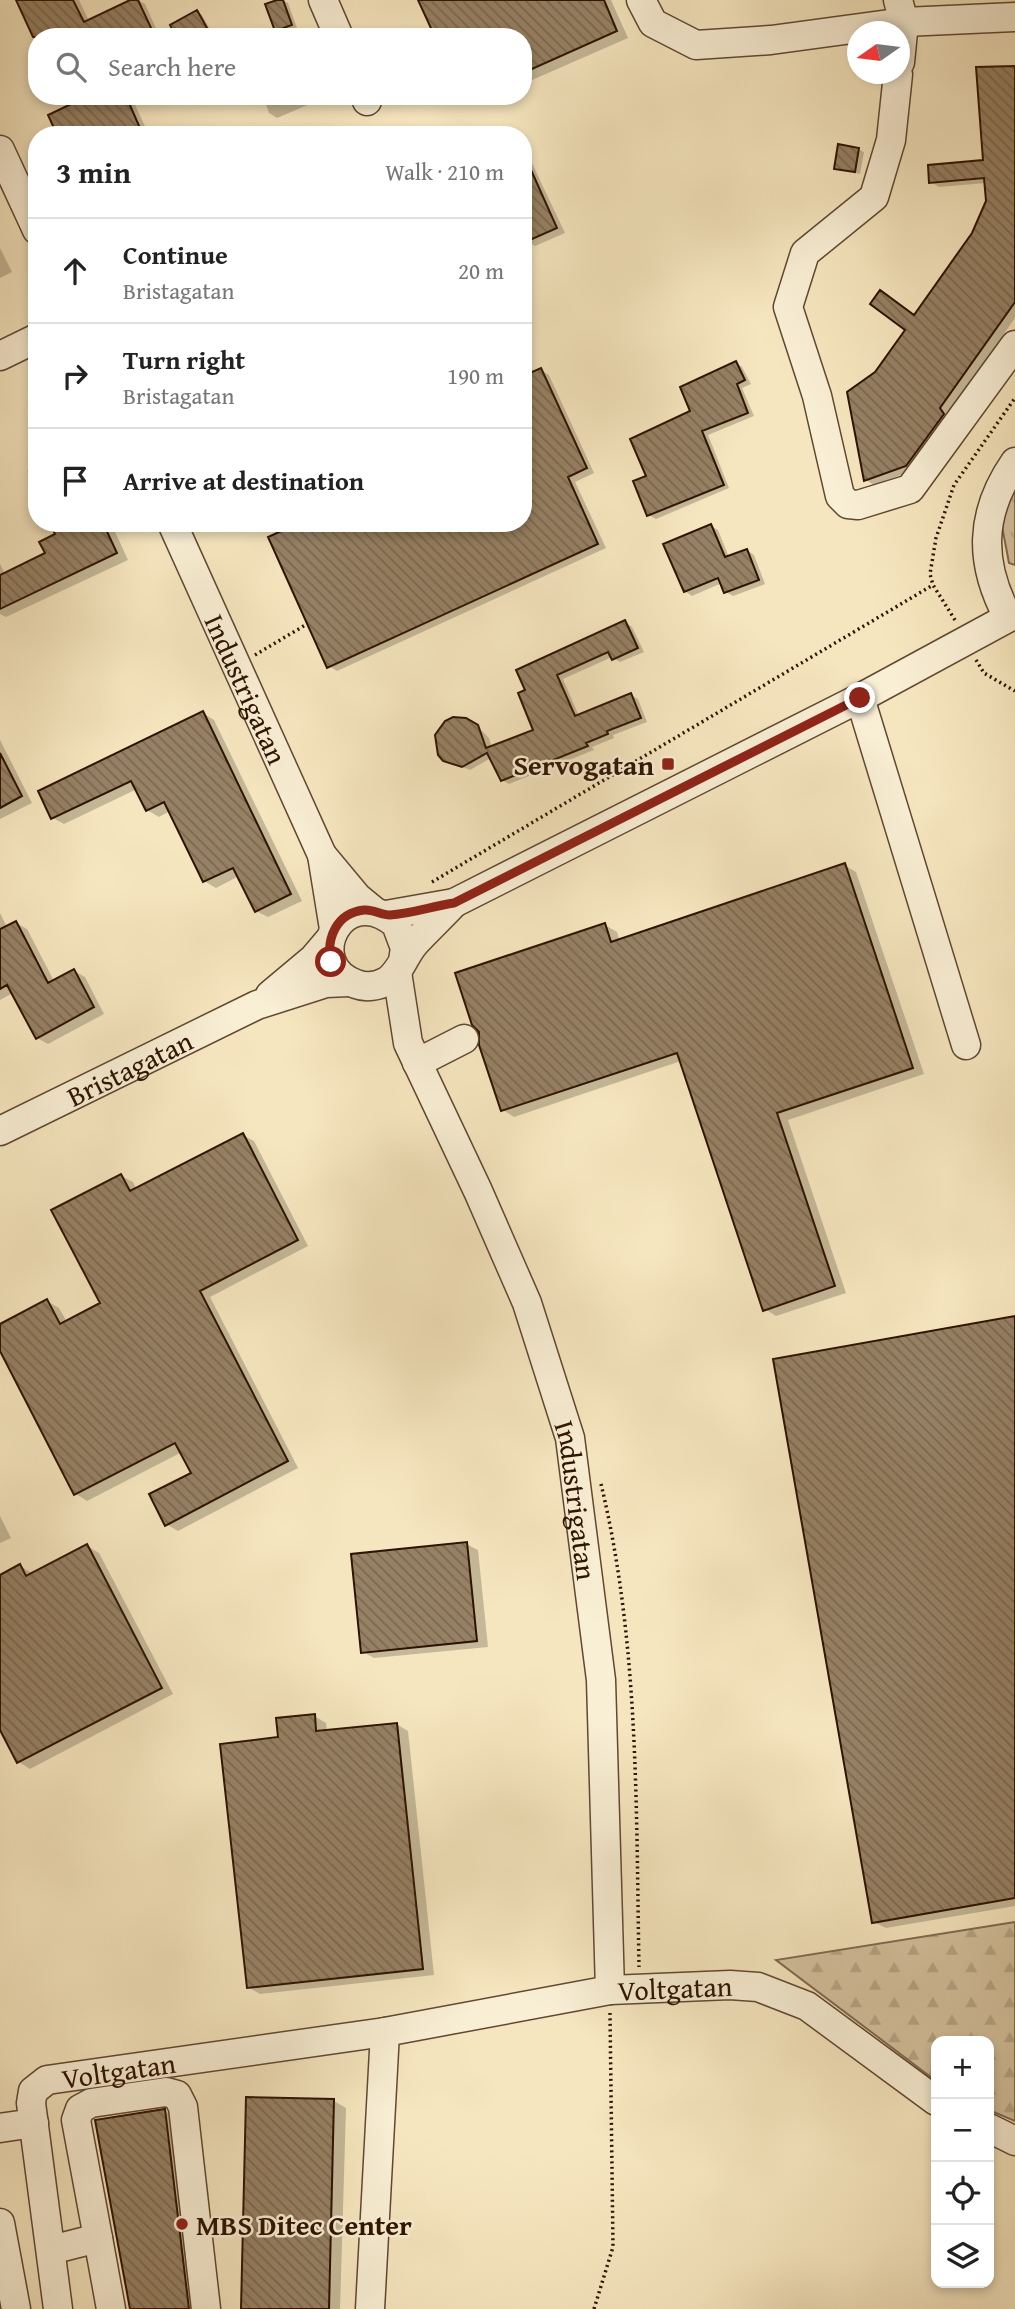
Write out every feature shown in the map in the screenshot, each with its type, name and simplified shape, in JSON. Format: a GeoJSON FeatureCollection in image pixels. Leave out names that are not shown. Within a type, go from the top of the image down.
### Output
{"type":"FeatureCollection","features":[{"type":"Feature","properties":{"kind":"street"},"geometry":{"type":"LineString","coordinates":[[323,0],[335,28]]}},
{"type":"Feature","properties":{"kind":"street"},"geometry":{"type":"LineString","coordinates":[[641,0],[653,23],[696,45],[771,40],[901,11],[1015,17]]}},
{"type":"Feature","properties":{"kind":"street"},"geometry":{"type":"LineString","coordinates":[[897,84],[891,141],[874,197],[805,253],[788,307],[817,396],[840,496],[848,504],[858,505],[910,489],[1015,345]]}},
{"type":"Feature","properties":{"kind":"street"},"geometry":{"type":"LineString","coordinates":[[0,150],[28,211]]}},
{"type":"Feature","properties":{"kind":"street"},"geometry":{"type":"LineString","coordinates":[[0,356],[28,342]]}},
{"type":"Feature","properties":{"kind":"street"},"geometry":{"type":"LineString","coordinates":[[1012,616],[993,590],[986,556],[989,518],[996,495],[1015,462]]}},
{"type":"Feature","properties":{"kind":"street","name":"Industrigatan"},"geometry":{"type":"LineString","coordinates":[[176,532],[238,664],[321,855],[332,934]]}},
{"type":"Feature","properties":{"kind":"street","name":"Bristagatan"},"geometry":{"type":"LineString","coordinates":[[0,1131],[257,1005],[312,987],[387,981],[400,967],[414,943],[454,903],[860,698],[1012,616]]}},
{"type":"Feature","properties":{"kind":"street"},"geometry":{"type":"LineString","coordinates":[[860,698],[966,1045]]}},
{"type":"Feature","properties":{"kind":"street","name":"Industrigatan"},"geometry":{"type":"LineString","coordinates":[[321,855],[357,897],[380,913]]}},
{"type":"Feature","properties":{"kind":"street","name":"Bristagatan"},"geometry":{"type":"LineString","coordinates":[[257,1005],[303,968],[351,913],[380,913],[454,903]]}},
{"type":"Feature","properties":{"kind":"street"},"geometry":{"type":"LineString","coordinates":[[380,913],[397,924],[403,935],[405,948],[400,967]]}},
{"type":"Feature","properties":{"kind":"street"},"geometry":{"type":"LineString","coordinates":[[332,934],[331,962],[338,974],[355,984]]}},
{"type":"Feature","properties":{"kind":"street","name":"Industrigatan"},"geometry":{"type":"LineString","coordinates":[[400,967],[412,1053]]}},
{"type":"Feature","properties":{"kind":"street","name":"Industrigatan"},"geometry":{"type":"LineString","coordinates":[[355,984],[412,1053],[527,1303],[570,1438],[601,1680],[615,1999]]}},
{"type":"Feature","properties":{"kind":"street"},"geometry":{"type":"LineString","coordinates":[[412,1053],[464,1040]]}},
{"type":"Feature","properties":{"kind":"street","name":"Voltgatan"},"geometry":{"type":"LineString","coordinates":[[58,2309],[34,2123],[33,2091],[47,2080],[730,1984],[777,1993],[807,2006],[933,2099]]}},
{"type":"Feature","properties":{"kind":"street"},"geometry":{"type":"LineString","coordinates":[[370,2309],[384,2032]]}},
{"type":"Feature","properties":{"kind":"street"},"geometry":{"type":"LineString","coordinates":[[111,2309],[76,2120],[80,2109],[91,2103],[166,2092],[177,2095],[183,2106],[206,2309]]}},
{"type":"Feature","properties":{"kind":"street"},"geometry":{"type":"LineString","coordinates":[[0,2128],[34,2123]]}},
{"type":"Feature","properties":{"kind":"street"},"geometry":{"type":"LineString","coordinates":[[994,2131],[1015,2141]]}},
{"type":"Feature","properties":{"kind":"street"},"geometry":{"type":"LineString","coordinates":[[0,2223],[16,2309]]}},
{"type":"Feature","properties":{"kind":"street"},"geometry":{"type":"LineString","coordinates":[[51,2250],[98,2238]]}},
{"type":"Feature","properties":{"kind":"path"},"geometry":{"type":"LineString","coordinates":[[424,887],[933,585],[931,560],[954,485],[1015,398]]}},
{"type":"Feature","properties":{"kind":"path"},"geometry":{"type":"LineString","coordinates":[[238,664],[307,624]]}},
{"type":"Feature","properties":{"kind":"path"},"geometry":{"type":"LineString","coordinates":[[594,2309],[613,2247],[610,2010],[615,1999]]}},
{"type":"Feature","properties":{"kind":"green space"},"geometry":{"type":"Polygon","coordinates":[[[1015,476],[1015,565],[1009,563],[1001,521],[1015,476]]]}},
{"type":"Feature","properties":{"kind":"green space"},"geometry":{"type":"Polygon","coordinates":[[[1015,1922],[1015,2121],[994,2112],[994,2036],[931,2036],[931,2077],[776,1960],[1015,1922]]]}},
{"type":"Feature","properties":{"kind":"building"},"geometry":{"type":"Polygon","coordinates":[[[16,0],[73,0],[84,22],[130,0],[138,0],[151,28],[29,28],[16,0]]]}},
{"type":"Feature","properties":{"kind":"building"},"geometry":{"type":"Polygon","coordinates":[[[283,0],[292,25],[274,28],[265,4],[283,0]]]}},
{"type":"Feature","properties":{"kind":"building"},"geometry":{"type":"Polygon","coordinates":[[[418,0],[604,0],[617,31],[532,69],[532,28],[431,28],[418,0]]]}},
{"type":"Feature","properties":{"kind":"building"},"geometry":{"type":"Polygon","coordinates":[[[197,10],[207,28],[172,28],[170,25],[197,10]]]}},
{"type":"Feature","properties":{"kind":"building"},"geometry":{"type":"Polygon","coordinates":[[[1015,66],[1015,302],[940,408],[944,414],[906,466],[864,481],[847,392],[875,372],[905,330],[870,304],[880,290],[914,315],[972,233],[986,201],[984,178],[929,183],[928,165],[983,160],[976,67],[1015,66]]]}},
{"type":"Feature","properties":{"kind":"building"},"geometry":{"type":"Polygon","coordinates":[[[69,105],[130,105],[139,126],[53,126],[48,115],[69,105]]]}},
{"type":"Feature","properties":{"kind":"building"},"geometry":{"type":"Polygon","coordinates":[[[838,144],[859,148],[855,172],[834,169],[838,144]]]}},
{"type":"Feature","properties":{"kind":"building"},"geometry":{"type":"Polygon","coordinates":[[[532,172],[557,228],[532,239],[532,172]]]}},
{"type":"Feature","properties":{"kind":"building"},"geometry":{"type":"Polygon","coordinates":[[[736,361],[745,380],[737,384],[748,413],[702,431],[724,485],[647,516],[633,481],[646,476],[630,439],[690,411],[680,387],[736,361]]]}},
{"type":"Feature","properties":{"kind":"building"},"geometry":{"type":"Polygon","coordinates":[[[541,368],[587,468],[568,477],[598,544],[327,668],[268,537],[279,532],[532,532],[532,372],[541,368]]]}},
{"type":"Feature","properties":{"kind":"building"},"geometry":{"type":"Polygon","coordinates":[[[711,524],[725,557],[747,549],[759,580],[724,593],[718,578],[684,592],[663,544],[711,524]]]}},
{"type":"Feature","properties":{"kind":"building"},"geometry":{"type":"Polygon","coordinates":[[[54,532],[107,532],[117,553],[0,609],[0,575],[45,553],[39,542],[55,534],[54,532]]]}},
{"type":"Feature","properties":{"kind":"building"},"geometry":{"type":"Polygon","coordinates":[[[625,620],[638,648],[612,660],[608,652],[557,675],[575,716],[631,693],[641,718],[607,731],[608,734],[586,743],[588,746],[501,781],[487,753],[462,767],[443,761],[438,755],[435,735],[445,721],[453,717],[466,718],[478,725],[486,748],[533,730],[518,693],[525,690],[516,670],[625,620]]]}},
{"type":"Feature","properties":{"kind":"building"},"geometry":{"type":"Polygon","coordinates":[[[203,711],[291,894],[255,912],[233,868],[203,882],[164,802],[146,811],[131,781],[51,819],[38,791],[203,711]]]}},
{"type":"Feature","properties":{"kind":"building"},"geometry":{"type":"Polygon","coordinates":[[[0,753],[22,796],[0,808],[0,753]]]}},
{"type":"Feature","properties":{"kind":"building"},"geometry":{"type":"Polygon","coordinates":[[[845,863],[913,1068],[777,1113],[835,1286],[763,1311],[677,1053],[501,1111],[479,1045],[479,1032],[472,1025],[455,973],[605,923],[611,942],[845,863]]]}},
{"type":"Feature","properties":{"kind":"building"},"geometry":{"type":"Polygon","coordinates":[[[16,921],[48,983],[74,969],[94,1007],[36,1039],[7,985],[0,989],[0,929],[16,921]]]}},
{"type":"Feature","properties":{"kind":"building"},"geometry":{"type":"Polygon","coordinates":[[[243,1133],[298,1240],[200,1291],[288,1461],[165,1526],[149,1494],[191,1473],[175,1443],[74,1495],[0,1351],[0,1324],[47,1299],[60,1324],[100,1303],[51,1210],[121,1174],[130,1191],[243,1133]]]}},
{"type":"Feature","properties":{"kind":"building"},"geometry":{"type":"Polygon","coordinates":[[[1015,1316],[1015,1898],[872,1923],[773,1359],[1015,1316]]]}},
{"type":"Feature","properties":{"kind":"building"},"geometry":{"type":"Polygon","coordinates":[[[467,1542],[477,1641],[361,1653],[351,1554],[467,1542]]]}},
{"type":"Feature","properties":{"kind":"building"},"geometry":{"type":"Polygon","coordinates":[[[87,1544],[162,1688],[17,1763],[0,1730],[0,1575],[20,1564],[26,1576],[87,1544]]]}},
{"type":"Feature","properties":{"kind":"building"},"geometry":{"type":"Polygon","coordinates":[[[315,1714],[316,1731],[397,1723],[423,1969],[247,1988],[220,1744],[278,1737],[276,1718],[315,1714]]]}},
{"type":"Feature","properties":{"kind":"building"},"geometry":{"type":"Polygon","coordinates":[[[246,2097],[334,2099],[329,2309],[241,2309],[246,2097]]]}},
{"type":"Feature","properties":{"kind":"building"},"geometry":{"type":"Polygon","coordinates":[[[165,2109],[189,2309],[130,2309],[95,2120],[165,2109]]]}},
{"type":"Feature","properties":{"kind":"place","name":"Servogatan"},"geometry":{"type":"Point","coordinates":[668,764]}},
{"type":"Feature","properties":{"kind":"place","name":"MBS Ditec Center"},"geometry":{"type":"Point","coordinates":[182,2224]}},
{"type":"Feature","properties":{"kind":"route"},"geometry":{"type":"LineString","coordinates":[[331,962],[330,939],[334,929],[351,913],[363,910],[386,915],[399,914],[422,907],[454,903],[860,698]]}}]}
